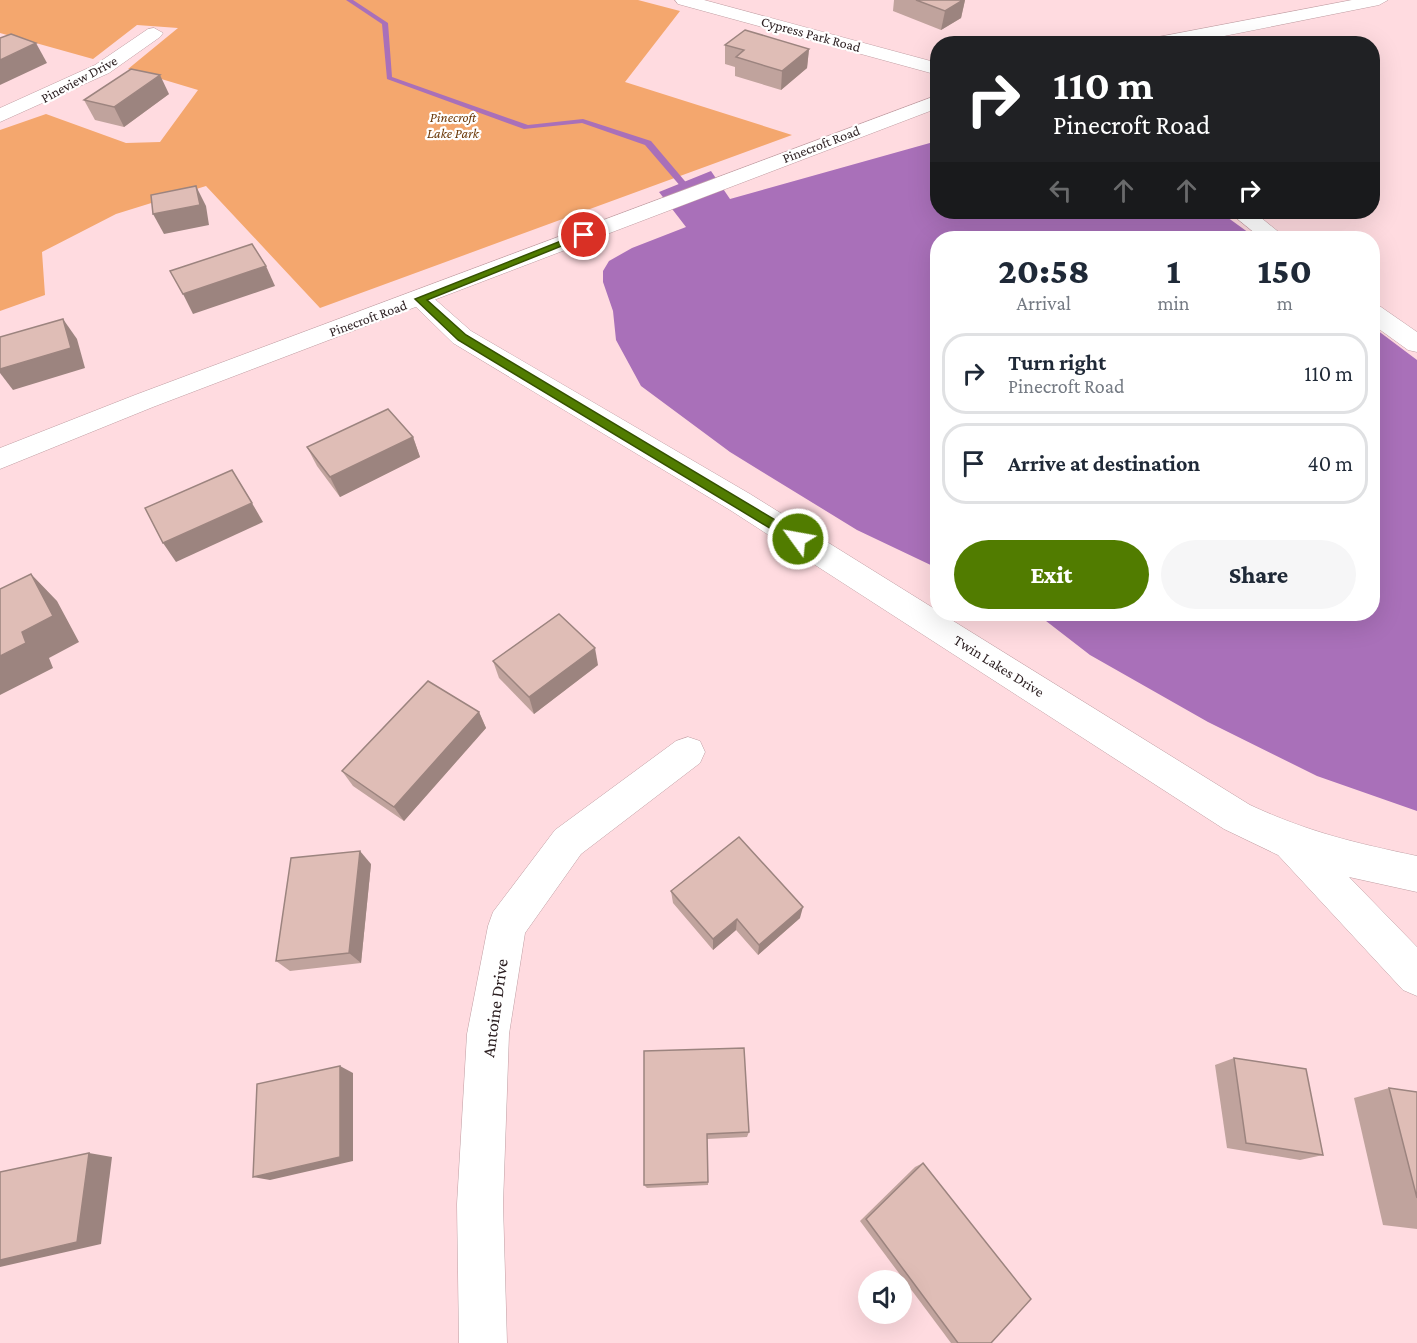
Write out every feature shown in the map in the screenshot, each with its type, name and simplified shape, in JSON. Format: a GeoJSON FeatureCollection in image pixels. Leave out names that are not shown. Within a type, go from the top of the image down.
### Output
{"type":"FeatureCollection","features":[{"type":"Feature","properties":{"kind":"street","name":"Cypress Park Road"},"geometry":{"type":"LineString","coordinates":[[684,0],[930,67]]}},
{"type":"Feature","properties":{"kind":"street"},"geometry":{"type":"LineString","coordinates":[[1194,36],[1379,0]]}},
{"type":"Feature","properties":{"kind":"street","name":"Pineview Drive"},"geometry":{"type":"LineString","coordinates":[[0,116],[102,69],[154,33]]}},
{"type":"Feature","properties":{"kind":"street","name":"Pinecroft Road"},"geometry":{"type":"LineString","coordinates":[[0,459],[144,401],[420,299],[930,104]]}},
{"type":"Feature","properties":{"kind":"street"},"geometry":{"type":"LineString","coordinates":[[1249,219],[1266,231]]}},
{"type":"Feature","properties":{"kind":"street","name":"Twin Lakes Drive"},"geometry":{"type":"LineString","coordinates":[[420,299],[462,337],[740,502],[1237,816],[1290,842],[1351,860],[1417,874]]}},
{"type":"Feature","properties":{"kind":"street"},"geometry":{"type":"LineString","coordinates":[[1380,318],[1417,344]]}},
{"type":"Feature","properties":{"kind":"street","name":"Antoine Drive"},"geometry":{"type":"LineString","coordinates":[[483,1343],[480,1204],[488,1034],[507,926],[568,842],[688,752]]}},
{"type":"Feature","properties":{"kind":"street"},"geometry":{"type":"LineString","coordinates":[[1290,842],[1417,976]]}},
{"type":"Feature","properties":{"kind":"green space","name":"Pinecroft Lake Park"},"geometry":{"type":"Polygon","coordinates":[[[0,0],[638,0],[680,11],[625,82],[792,135],[320,308],[206,186],[116,214],[42,252],[45,295],[0,311],[0,130],[46,114],[126,143],[160,142],[198,90],[128,69],[178,28],[137,25],[93,59],[0,33],[0,0]]]}},
{"type":"Feature","properties":{"kind":"shaded area"},"geometry":{"type":"Polygon","coordinates":[[[930,143],[930,219],[1230,219],[1246,231],[930,231],[930,565],[857,530],[730,452],[641,386],[616,340],[613,311],[603,282],[603,271],[609,261],[632,248],[686,227],[659,192],[711,171],[730,199],[930,143]]]}},
{"type":"Feature","properties":{"kind":"shaded area"},"geometry":{"type":"Polygon","coordinates":[[[1380,332],[1417,360],[1417,811],[1317,776],[1208,722],[1090,655],[1046,621],[1380,621],[1380,332]]]}},
{"type":"Feature","properties":{"kind":"building"},"geometry":{"type":"Polygon","coordinates":[[[916,0],[963,0],[945,11],[916,0]]]}},
{"type":"Feature","properties":{"kind":"building"},"geometry":{"type":"Polygon","coordinates":[[[745,30],[809,49],[782,71],[736,57],[744,50],[725,45],[745,30]]]}},
{"type":"Feature","properties":{"kind":"building"},"geometry":{"type":"Polygon","coordinates":[[[11,34],[36,43],[0,60],[0,38],[11,34]]]}},
{"type":"Feature","properties":{"kind":"building"},"geometry":{"type":"Polygon","coordinates":[[[131,69],[160,75],[114,107],[84,100],[131,69]]]}},
{"type":"Feature","properties":{"kind":"building"},"geometry":{"type":"Polygon","coordinates":[[[196,186],[200,205],[153,214],[151,195],[196,186]]]}},
{"type":"Feature","properties":{"kind":"building"},"geometry":{"type":"Polygon","coordinates":[[[252,244],[266,266],[183,294],[170,271],[252,244]]]}},
{"type":"Feature","properties":{"kind":"building"},"geometry":{"type":"Polygon","coordinates":[[[63,319],[71,348],[0,369],[0,337],[63,319]]]}},
{"type":"Feature","properties":{"kind":"building"},"geometry":{"type":"Polygon","coordinates":[[[388,409],[413,437],[330,477],[307,447],[388,409]]]}},
{"type":"Feature","properties":{"kind":"building"},"geometry":{"type":"Polygon","coordinates":[[[232,470],[252,503],[163,543],[145,508],[232,470]]]}},
{"type":"Feature","properties":{"kind":"building"},"geometry":{"type":"Polygon","coordinates":[[[31,574],[53,616],[22,632],[26,643],[0,656],[0,589],[31,574]]]}},
{"type":"Feature","properties":{"kind":"building"},"geometry":{"type":"Polygon","coordinates":[[[559,614],[595,648],[529,697],[493,661],[559,614]]]}},
{"type":"Feature","properties":{"kind":"building"},"geometry":{"type":"Polygon","coordinates":[[[428,681],[479,712],[394,807],[342,771],[428,681]]]}},
{"type":"Feature","properties":{"kind":"building"},"geometry":{"type":"Polygon","coordinates":[[[739,837],[803,907],[759,945],[737,919],[713,939],[671,891],[739,837]]]}},
{"type":"Feature","properties":{"kind":"building"},"geometry":{"type":"Polygon","coordinates":[[[360,851],[349,953],[276,961],[291,858],[360,851]]]}},
{"type":"Feature","properties":{"kind":"building"},"geometry":{"type":"Polygon","coordinates":[[[744,1048],[749,1132],[707,1134],[708,1182],[644,1185],[644,1051],[744,1048]]]}},
{"type":"Feature","properties":{"kind":"building"},"geometry":{"type":"Polygon","coordinates":[[[1234,1058],[1306,1069],[1323,1155],[1246,1143],[1234,1058]]]}},
{"type":"Feature","properties":{"kind":"building"},"geometry":{"type":"Polygon","coordinates":[[[340,1066],[340,1157],[253,1177],[257,1084],[340,1066]]]}},
{"type":"Feature","properties":{"kind":"building"},"geometry":{"type":"Polygon","coordinates":[[[1389,1088],[1417,1092],[1417,1198],[1389,1088]]]}},
{"type":"Feature","properties":{"kind":"building"},"geometry":{"type":"Polygon","coordinates":[[[89,1153],[77,1242],[0,1260],[0,1172],[89,1153]]]}},
{"type":"Feature","properties":{"kind":"building"},"geometry":{"type":"Polygon","coordinates":[[[923,1163],[1031,1299],[991,1343],[958,1343],[912,1281],[912,1270],[904,1270],[866,1219],[923,1163]]]}},
{"type":"Feature","properties":{"kind":"waterway"},"geometry":{"type":"LineString","coordinates":[[349,0],[385,23],[389,78],[527,127],[583,121],[648,143],[691,193]]}},
{"type":"Feature","properties":{"kind":"route"},"geometry":{"type":"LineString","coordinates":[[584,235],[420,299],[436,316],[462,337],[740,502],[798,539]]}}]}
